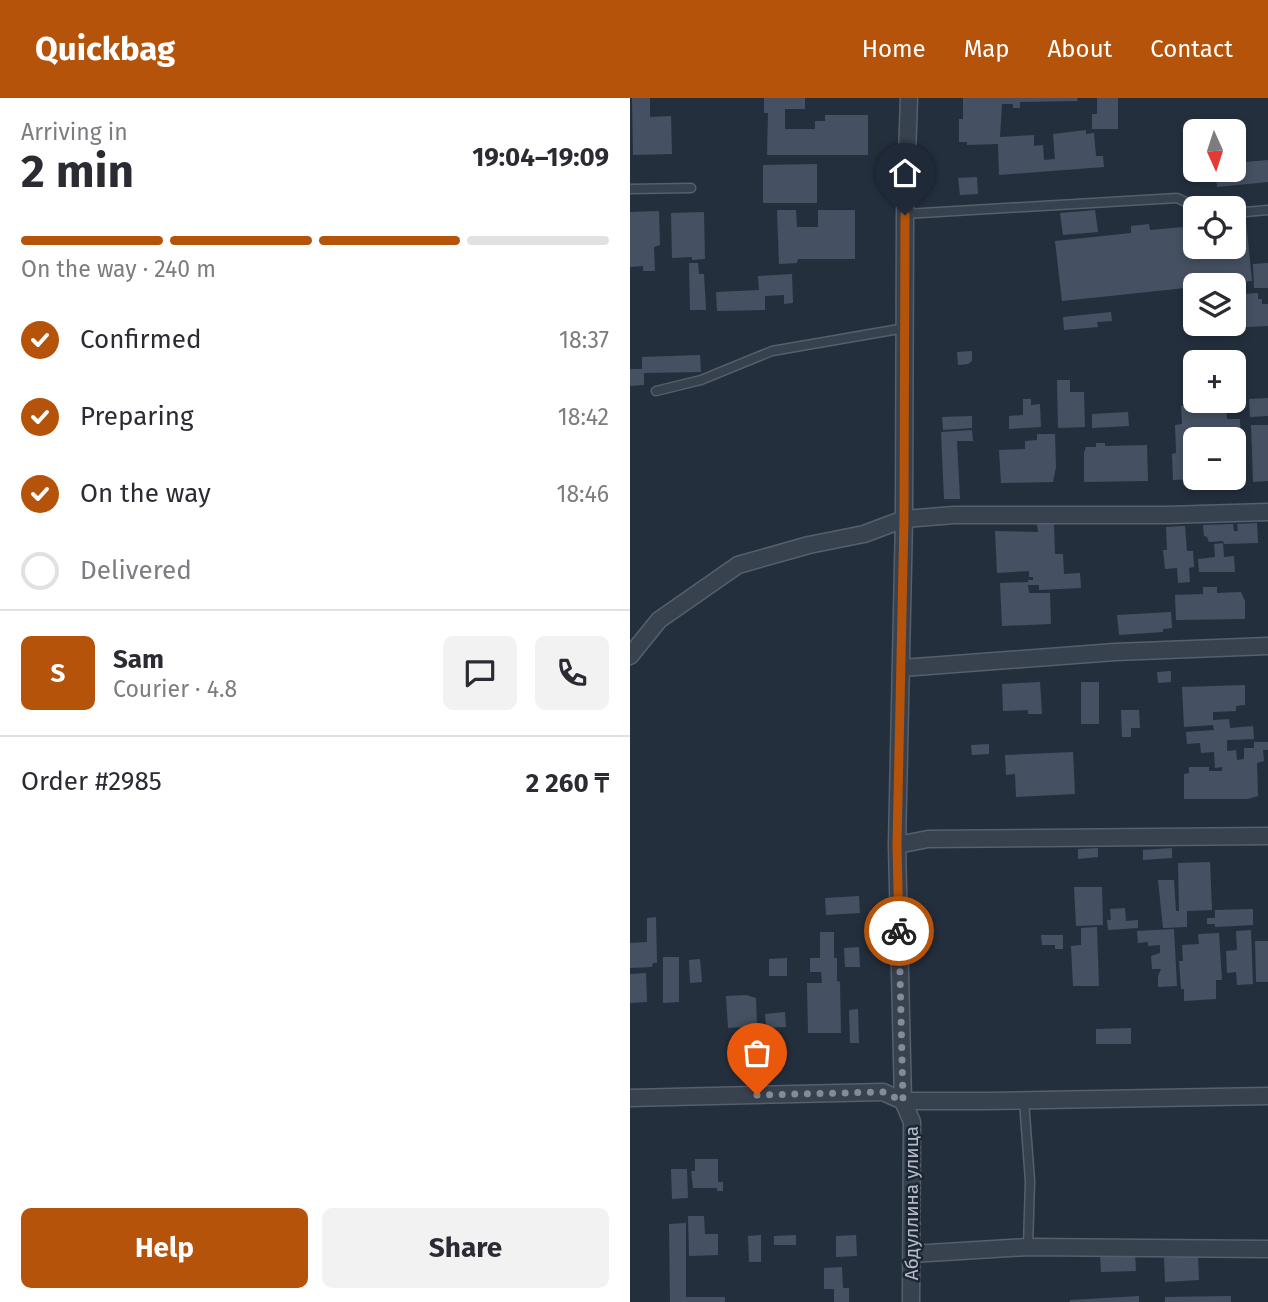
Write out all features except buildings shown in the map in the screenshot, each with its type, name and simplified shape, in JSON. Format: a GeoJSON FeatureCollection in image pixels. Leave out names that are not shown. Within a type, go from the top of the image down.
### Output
{"type":"FeatureCollection","features":[{"type":"Feature","properties":{"kind":"street","name":"Абдуллина улица"},"geometry":{"type":"LineString","coordinates":[[909,98],[905,215],[902,668],[897,845],[903,1101],[912,1122],[911,1302]]}},
{"type":"Feature","properties":{"kind":"street"},"geometry":{"type":"LineString","coordinates":[[630,656],[659,620],[738,565],[809,545],[864,534],[904,519],[954,515],[1268,512]]}},
{"type":"Feature","properties":{"kind":"street"},"geometry":{"type":"LineString","coordinates":[[902,668],[1115,652],[1268,646]]}},
{"type":"Feature","properties":{"kind":"street"},"geometry":{"type":"LineString","coordinates":[[897,845],[928,839],[1268,836]]}},
{"type":"Feature","properties":{"kind":"street"},"geometry":{"type":"LineString","coordinates":[[630,1098],[883,1092],[903,1101],[1265,1100]]}},
{"type":"Feature","properties":{"kind":"street"},"geometry":{"type":"LineString","coordinates":[[912,1254],[1028,1247],[1268,1249]]}},
{"type":"Feature","properties":{"kind":"lane"},"geometry":{"type":"LineString","coordinates":[[630,189],[691,188]]}},
{"type":"Feature","properties":{"kind":"lane"},"geometry":{"type":"LineString","coordinates":[[905,215],[1177,198],[1183,201]]}},
{"type":"Feature","properties":{"kind":"lane"},"geometry":{"type":"LineString","coordinates":[[1246,212],[1268,210]]}},
{"type":"Feature","properties":{"kind":"lane"},"geometry":{"type":"LineString","coordinates":[[656,391],[701,380],[772,351],[905,328]]}},
{"type":"Feature","properties":{"kind":"lane"},"geometry":{"type":"LineString","coordinates":[[1024,1101],[1030,1181],[1028,1247]]}},
{"type":"Feature","properties":{"kind":"way so far"},"geometry":{"type":"LineString","coordinates":[[757,1095],[883,1092],[903,1101],[899,931]]}},
{"type":"Feature","properties":{"kind":"route"},"geometry":{"type":"LineString","coordinates":[[899,931],[897,845],[904,519],[905,215]]}}]}
